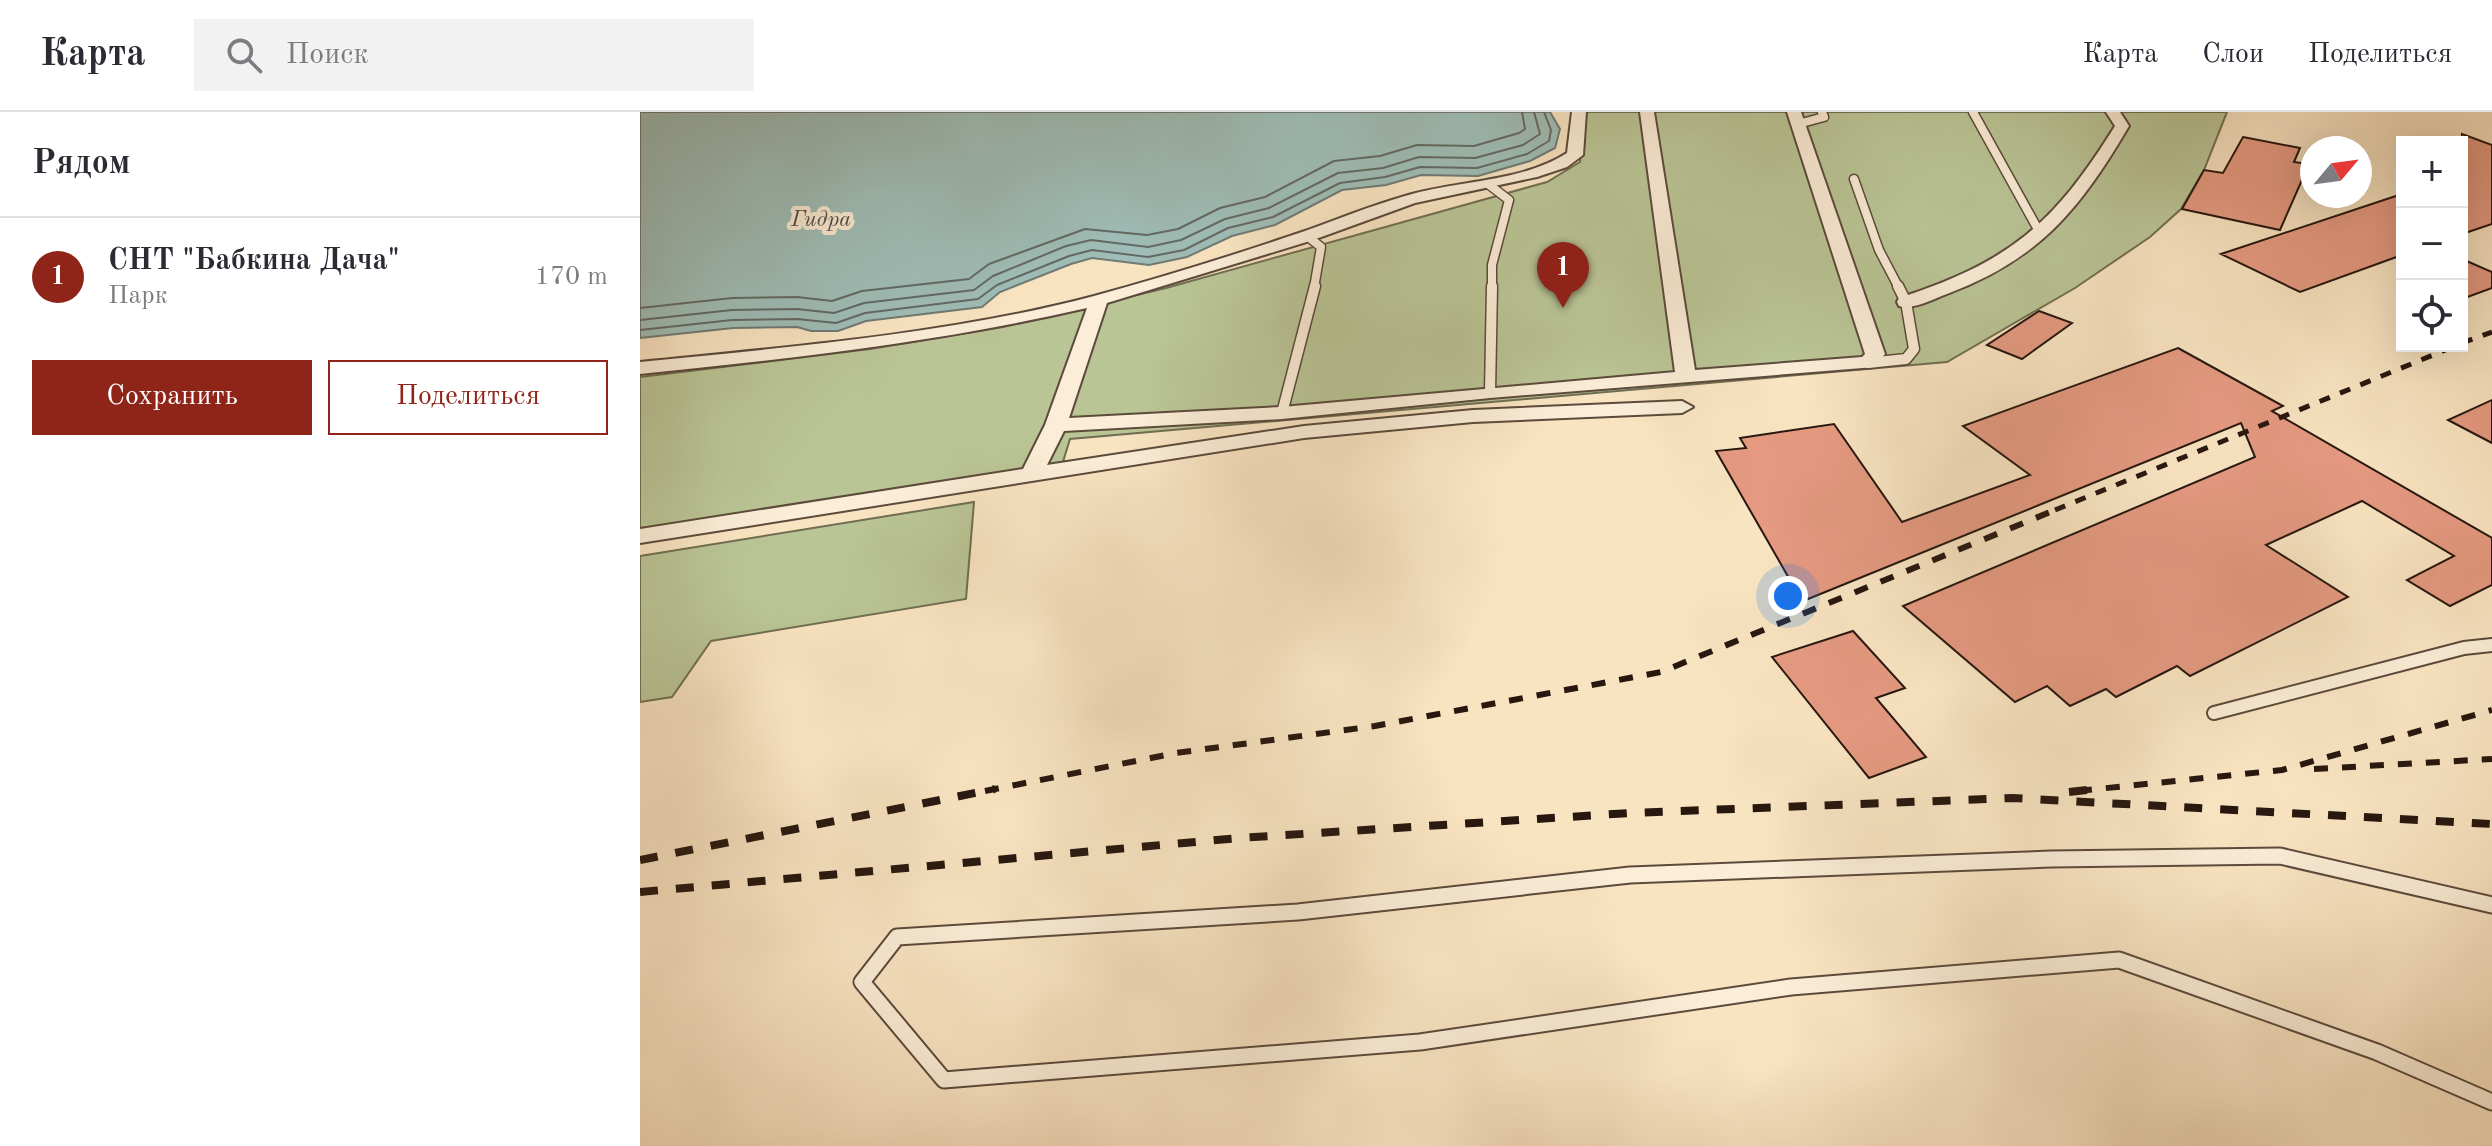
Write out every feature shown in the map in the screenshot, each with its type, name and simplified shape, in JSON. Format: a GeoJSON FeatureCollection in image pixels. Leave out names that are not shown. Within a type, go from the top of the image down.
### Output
{"type":"FeatureCollection","features":[{"type":"Feature","properties":{"kind":"street"},"geometry":{"type":"LineString","coordinates":[[640,368],[812,351],[1020,318],[1099,300],[1307,236],[1411,199],[1531,174],[1561,164],[1575,155],[1579,112]]}},
{"type":"Feature","properties":{"kind":"street"},"geometry":{"type":"LineString","coordinates":[[1647,112],[1686,378]]}},
{"type":"Feature","properties":{"kind":"street"},"geometry":{"type":"LineString","coordinates":[[1906,302],[1943,290],[1995,265],[2055,222],[2122,126],[2113,112]]}},
{"type":"Feature","properties":{"kind":"street"},"geometry":{"type":"LineString","coordinates":[[1056,425],[1282,413],[1490,392],[1868,363],[1875,354],[1796,118]]}},
{"type":"Feature","properties":{"kind":"street"},"geometry":{"type":"LineString","coordinates":[[1031,476],[1056,425],[1099,300]]}},
{"type":"Feature","properties":{"kind":"street"},"geometry":{"type":"LineString","coordinates":[[640,536],[1304,432],[1473,416],[1682,407]]}},
{"type":"Feature","properties":{"kind":"lane"},"geometry":{"type":"LineString","coordinates":[[1796,118],[1819,121],[1824,117],[1822,112]]}},
{"type":"Feature","properties":{"kind":"lane"},"geometry":{"type":"LineString","coordinates":[[1973,112],[2040,233]]}},
{"type":"Feature","properties":{"kind":"lane"},"geometry":{"type":"LineString","coordinates":[[1854,179],[1879,250],[1906,302],[1914,349],[1906,359],[1868,363]]}},
{"type":"Feature","properties":{"kind":"lane"},"geometry":{"type":"LineString","coordinates":[[1488,184],[1509,200],[1492,265],[1490,392]]}},
{"type":"Feature","properties":{"kind":"lane"},"geometry":{"type":"LineString","coordinates":[[1282,413],[1318,274],[1321,247],[1307,236]]}},
{"type":"Feature","properties":{"kind":"lane"},"geometry":{"type":"LineString","coordinates":[[2214,713],[2464,648],[2492,645]]}},
{"type":"Feature","properties":{"kind":"lane"},"geometry":{"type":"LineString","coordinates":[[2492,905],[2280,856],[2051,859],[1630,875],[1298,912],[897,937],[862,982],[944,1080],[1420,1042],[1791,987],[2119,960],[2377,1052],[2492,1102]]}},
{"type":"Feature","properties":{"kind":"green space"},"geometry":{"type":"Polygon","coordinates":[[[1585,112],[2227,112],[2204,170],[2181,209],[2150,237],[2075,288],[1947,362],[1070,439],[1062,465],[640,530],[640,377],[870,349],[1003,327],[1166,288],[1547,182],[1580,162],[1585,112]]]}},
{"type":"Feature","properties":{"kind":"green space"},"geometry":{"type":"Polygon","coordinates":[[[974,502],[966,599],[711,641],[672,697],[640,702],[640,556],[974,502]]]}},
{"type":"Feature","properties":{"kind":"water","name":"Гидра"},"geometry":{"type":"Polygon","coordinates":[[[640,112],[1550,112],[1560,129],[1555,148],[1530,161],[1478,176],[1421,175],[1386,185],[1342,190],[1275,225],[1232,236],[1187,257],[1149,265],[1092,258],[1000,292],[982,307],[866,321],[838,331],[811,331],[797,327],[733,328],[640,338],[640,112]]]}},
{"type":"Feature","properties":{"kind":"building"},"geometry":{"type":"Polygon","coordinates":[[[2468,136],[2492,145],[2492,224],[2468,232],[2468,136]]]}},
{"type":"Feature","properties":{"kind":"building"},"geometry":{"type":"Polygon","coordinates":[[[2243,137],[2300,148],[2294,162],[2300,163],[2300,184],[2280,230],[2182,209],[2204,170],[2223,173],[2243,137]]]}},
{"type":"Feature","properties":{"kind":"building"},"geometry":{"type":"Polygon","coordinates":[[[2396,196],[2396,257],[2300,292],[2221,254],[2360,208],[2372,208],[2372,204],[2396,196]]]}},
{"type":"Feature","properties":{"kind":"building"},"geometry":{"type":"Polygon","coordinates":[[[2468,262],[2492,272],[2492,288],[2468,297],[2468,262]]]}},
{"type":"Feature","properties":{"kind":"building"},"geometry":{"type":"Polygon","coordinates":[[[2039,311],[2072,323],[2022,359],[1987,345],[2039,311]]]}},
{"type":"Feature","properties":{"kind":"building"},"geometry":{"type":"Polygon","coordinates":[[[2178,348],[2283,406],[2272,411],[2492,538],[2492,585],[2450,606],[2407,580],[2454,556],[2362,501],[2266,545],[2348,597],[2190,676],[2177,666],[2116,697],[2106,689],[2070,706],[2047,686],[2015,702],[1903,606],[2255,457],[2241,423],[1808,599],[1794,587],[1716,451],[1746,448],[1740,438],[1834,424],[1902,522],[2030,475],[1963,426],[2178,348]]]}},
{"type":"Feature","properties":{"kind":"building"},"geometry":{"type":"Polygon","coordinates":[[[2492,400],[2492,443],[2448,420],[2492,400]]]}},
{"type":"Feature","properties":{"kind":"building"},"geometry":{"type":"Polygon","coordinates":[[[1853,631],[1905,688],[1876,698],[1926,757],[1869,778],[1772,657],[1853,631]]]}},
{"type":"Feature","properties":{"kind":"railway"},"geometry":{"type":"LineString","coordinates":[[2468,341],[2492,332]]}},
{"type":"Feature","properties":{"kind":"railway"},"geometry":{"type":"LineString","coordinates":[[2055,510],[2440,352]]}},
{"type":"Feature","properties":{"kind":"railway"},"geometry":{"type":"LineString","coordinates":[[985,791],[1176,753],[1375,726],[1661,672],[2060,508]]}},
{"type":"Feature","properties":{"kind":"railway"},"geometry":{"type":"LineString","coordinates":[[2086,790],[2282,770],[2492,710]]}},
{"type":"Feature","properties":{"kind":"railway"},"geometry":{"type":"LineString","coordinates":[[2314,769],[2492,759]]}},
{"type":"Feature","properties":{"kind":"railway"},"geometry":{"type":"LineString","coordinates":[[985,791],[995,789]]}},
{"type":"Feature","properties":{"kind":"railway"},"geometry":{"type":"LineString","coordinates":[[2086,790],[2097,789]]}},
{"type":"Feature","properties":{"kind":"railway"},"geometry":{"type":"LineString","coordinates":[[2069,792],[2086,790]]}},
{"type":"Feature","properties":{"kind":"railway"},"geometry":{"type":"LineString","coordinates":[[2078,791],[2086,790]]}},
{"type":"Feature","properties":{"kind":"railway"},"geometry":{"type":"LineString","coordinates":[[640,860],[985,791]]}},
{"type":"Feature","properties":{"kind":"railway"},"geometry":{"type":"LineString","coordinates":[[640,892],[1239,838],[1630,813],[2013,798],[2492,824]]}},
{"type":"Feature","properties":{"kind":"place","name":"СНТ \"Бабкина Дача\""},"geometry":{"type":"Point","coordinates":[1563,308]}}]}
